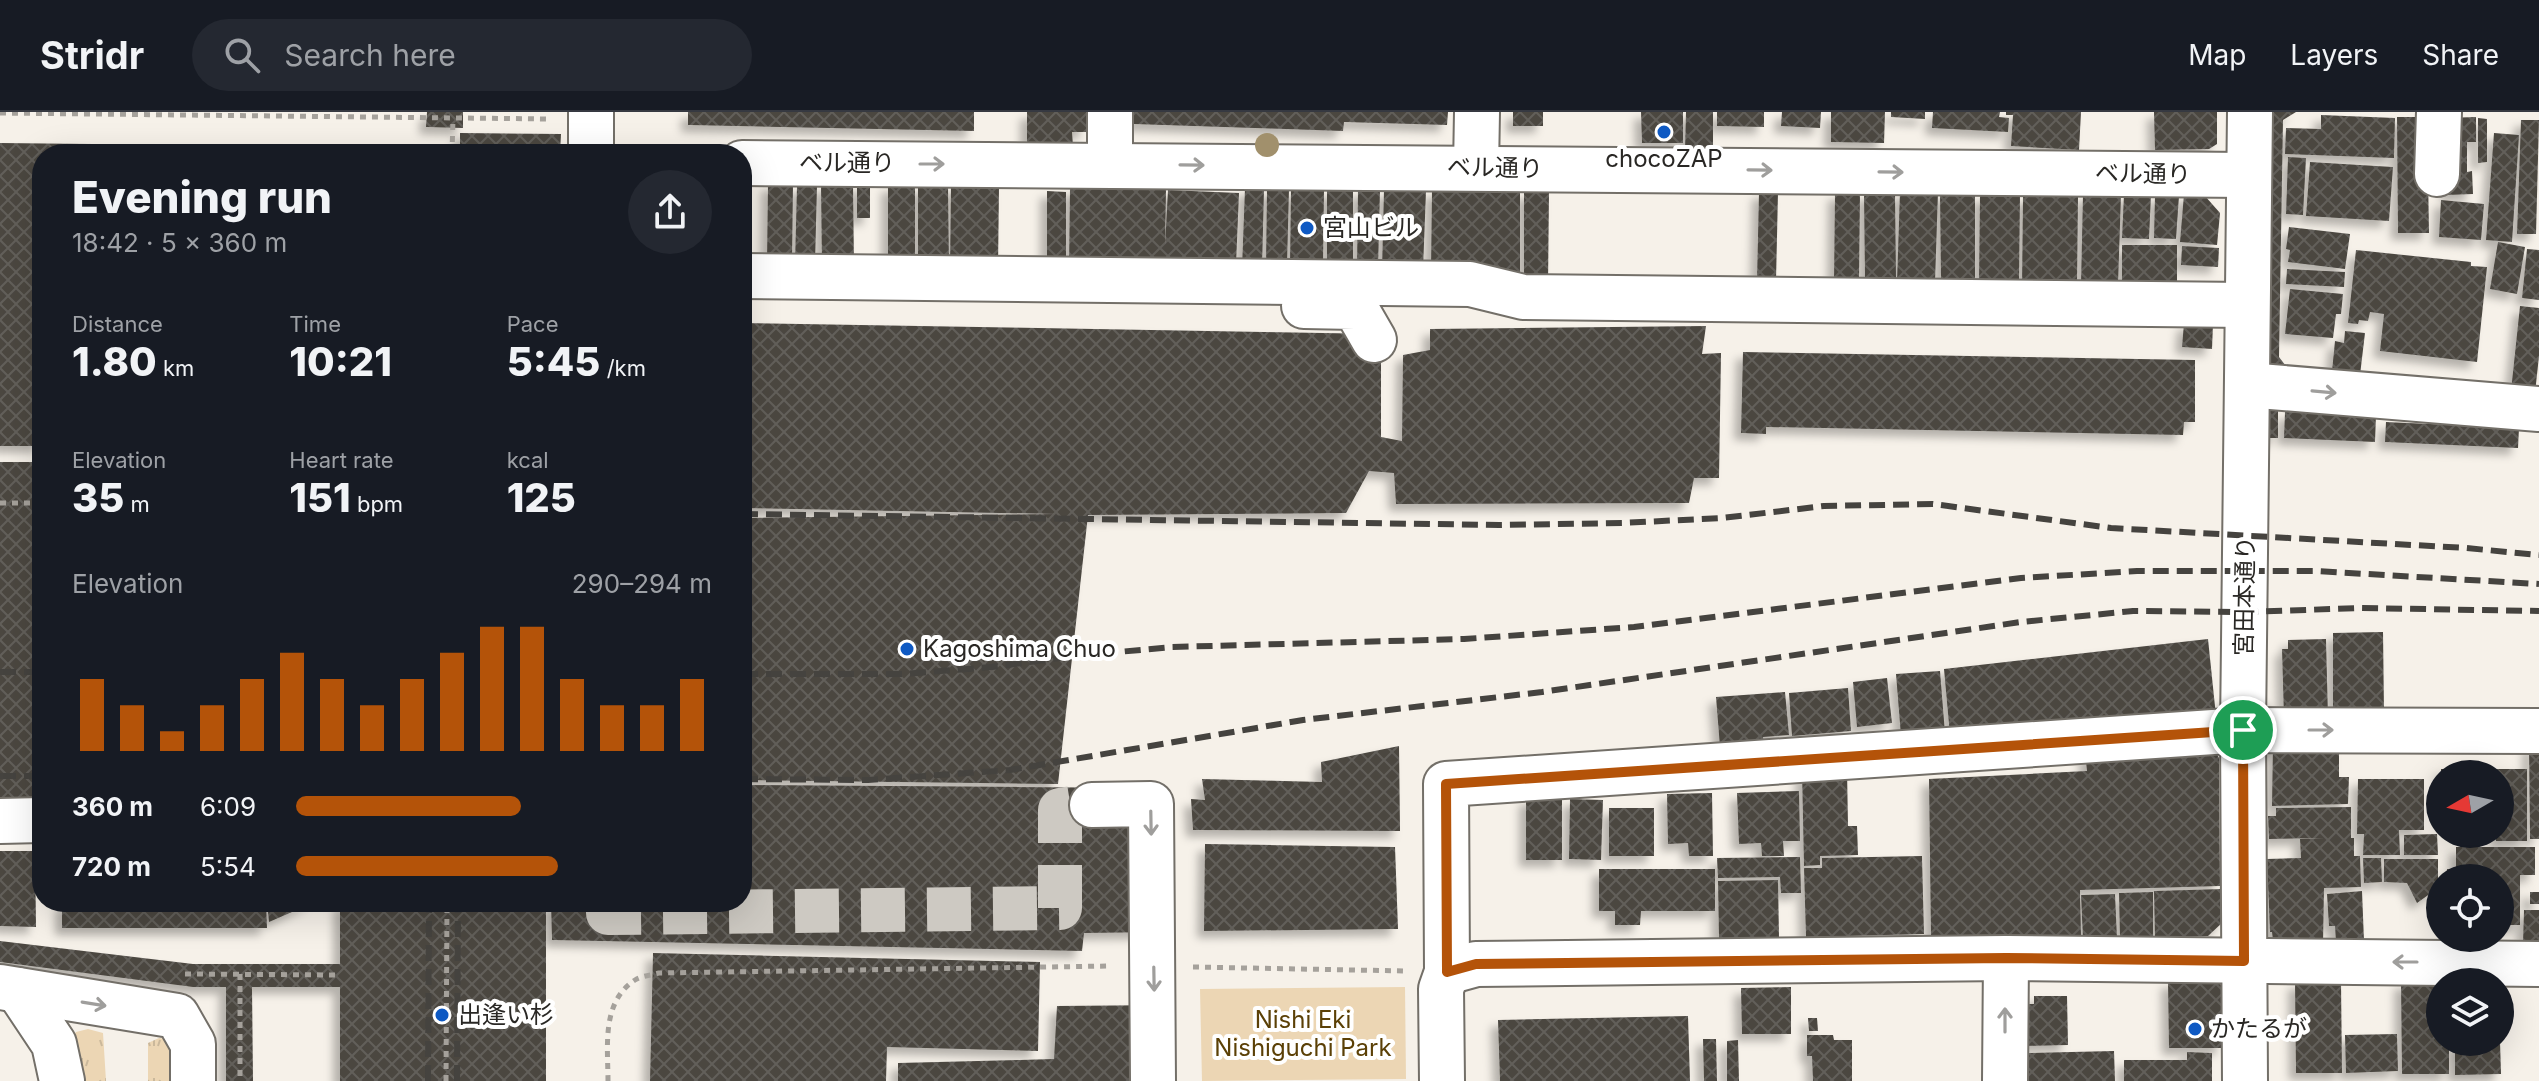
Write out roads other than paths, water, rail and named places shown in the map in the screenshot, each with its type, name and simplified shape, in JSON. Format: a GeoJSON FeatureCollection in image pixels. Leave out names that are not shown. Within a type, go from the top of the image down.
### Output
{"type":"FeatureCollection","features":[{"type":"Feature","properties":{"kind":"street"},"geometry":{"type":"LineString","coordinates":[[591,112],[591,144]]}},
{"type":"Feature","properties":{"kind":"street"},"geometry":{"type":"LineString","coordinates":[[1110,112],[1110,164]]}},
{"type":"Feature","properties":{"kind":"street"},"geometry":{"type":"LineString","coordinates":[[1476,168],[1477,112]]}},
{"type":"Feature","properties":{"kind":"street","name":"宮田本通り"},"geometry":{"type":"LineString","coordinates":[[2245,1081],[2243,730],[2250,112]]}},
{"type":"Feature","properties":{"kind":"street"},"geometry":{"type":"LineString","coordinates":[[2437,174],[2439,112]]}},
{"type":"Feature","properties":{"kind":"street","name":"ベル通り"},"geometry":{"type":"LineString","coordinates":[[752,163],[2248,175]]}},
{"type":"Feature","properties":{"kind":"street"},"geometry":{"type":"LineString","coordinates":[[752,276],[1470,284],[1523,297],[2246,305]]}},
{"type":"Feature","properties":{"kind":"street"},"geometry":{"type":"LineString","coordinates":[[752,299],[1355,307],[1374,340]]}},
{"type":"Feature","properties":{"kind":"street"},"geometry":{"type":"LineString","coordinates":[[2247,385],[2539,409]]}},
{"type":"Feature","properties":{"kind":"street"},"geometry":{"type":"LineString","coordinates":[[1442,1081],[1441,989],[1447,972],[1446,784],[2243,730],[2539,731]]}},
{"type":"Feature","properties":{"kind":"street"},"geometry":{"type":"LineString","coordinates":[[1092,805],[1151,804],[1153,1081]]}},
{"type":"Feature","properties":{"kind":"street"},"geometry":{"type":"LineString","coordinates":[[0,821],[32,820]]}},
{"type":"Feature","properties":{"kind":"street"},"geometry":{"type":"LineString","coordinates":[[1447,972],[1476,964],[2006,958],[2539,964]]}},
{"type":"Feature","properties":{"kind":"street"},"geometry":{"type":"LineString","coordinates":[[2005,1081],[2006,958]]}},
{"type":"Feature","properties":{"kind":"street"},"geometry":{"type":"LineString","coordinates":[[9,989],[54,1044],[62,1081]]}},
{"type":"Feature","properties":{"kind":"street"},"geometry":{"type":"LineString","coordinates":[[9,989],[177,1016],[193,1044],[193,1081]]}},
{"type":"Feature","properties":{"kind":"tunnel"},"geometry":{"type":"LineString","coordinates":[[752,911],[1060,908],[1060,810],[1092,805]]}},
{"type":"Feature","properties":{"kind":"tunnel"},"geometry":{"type":"LineString","coordinates":[[608,912],[698,912]]}},
{"type":"Feature","properties":{"kind":"railway"},"geometry":{"type":"LineString","coordinates":[[752,514],[1499,525],[1622,523],[1722,518],[1824,506],[1933,504],[2111,528],[2539,555]]}},
{"type":"Feature","properties":{"kind":"railway"},"geometry":{"type":"LineString","coordinates":[[752,674],[904,674],[1172,647],[1464,639],[1634,627],[2021,578],[2137,571],[2315,571],[2539,584]]}},
{"type":"Feature","properties":{"kind":"railway"},"geometry":{"type":"LineString","coordinates":[[752,779],[868,780],[1010,770],[1303,720],[1542,692],[2021,622],[2133,611],[2244,612],[2362,608],[2539,611]]}},
{"type":"Feature","properties":{"kind":"railway"},"geometry":{"type":"LineString","coordinates":[[0,672],[32,672]]}},
{"type":"Feature","properties":{"kind":"railway"},"geometry":{"type":"LineString","coordinates":[[0,776],[32,776]]}},
{"type":"Feature","properties":{"kind":"railway"},"geometry":{"type":"LineString","coordinates":[[428,1081],[429,912]]}},
{"type":"Feature","properties":{"kind":"railway"},"geometry":{"type":"LineString","coordinates":[[457,1081],[458,912]]}},
{"type":"Feature","properties":{"kind":"place","name":"chocoZAP"},"geometry":{"type":"Point","coordinates":[1664,132]}},
{"type":"Feature","properties":{"kind":"place","name":"宮山ビル"},"geometry":{"type":"Point","coordinates":[1307,228]}},
{"type":"Feature","properties":{"kind":"place","name":"Kagoshima Chuo"},"geometry":{"type":"Point","coordinates":[907,649]}},
{"type":"Feature","properties":{"kind":"place","name":"出逢い杉"},"geometry":{"type":"Point","coordinates":[442,1015]}},
{"type":"Feature","properties":{"kind":"place","name":"かたるが"},"geometry":{"type":"Point","coordinates":[2195,1029]}},
{"type":"Feature","properties":{"kind":"park label","name":"Nishi Eki Nishiguchi Park"},"geometry":{"type":"Point","coordinates":[1303,1034]}}]}
